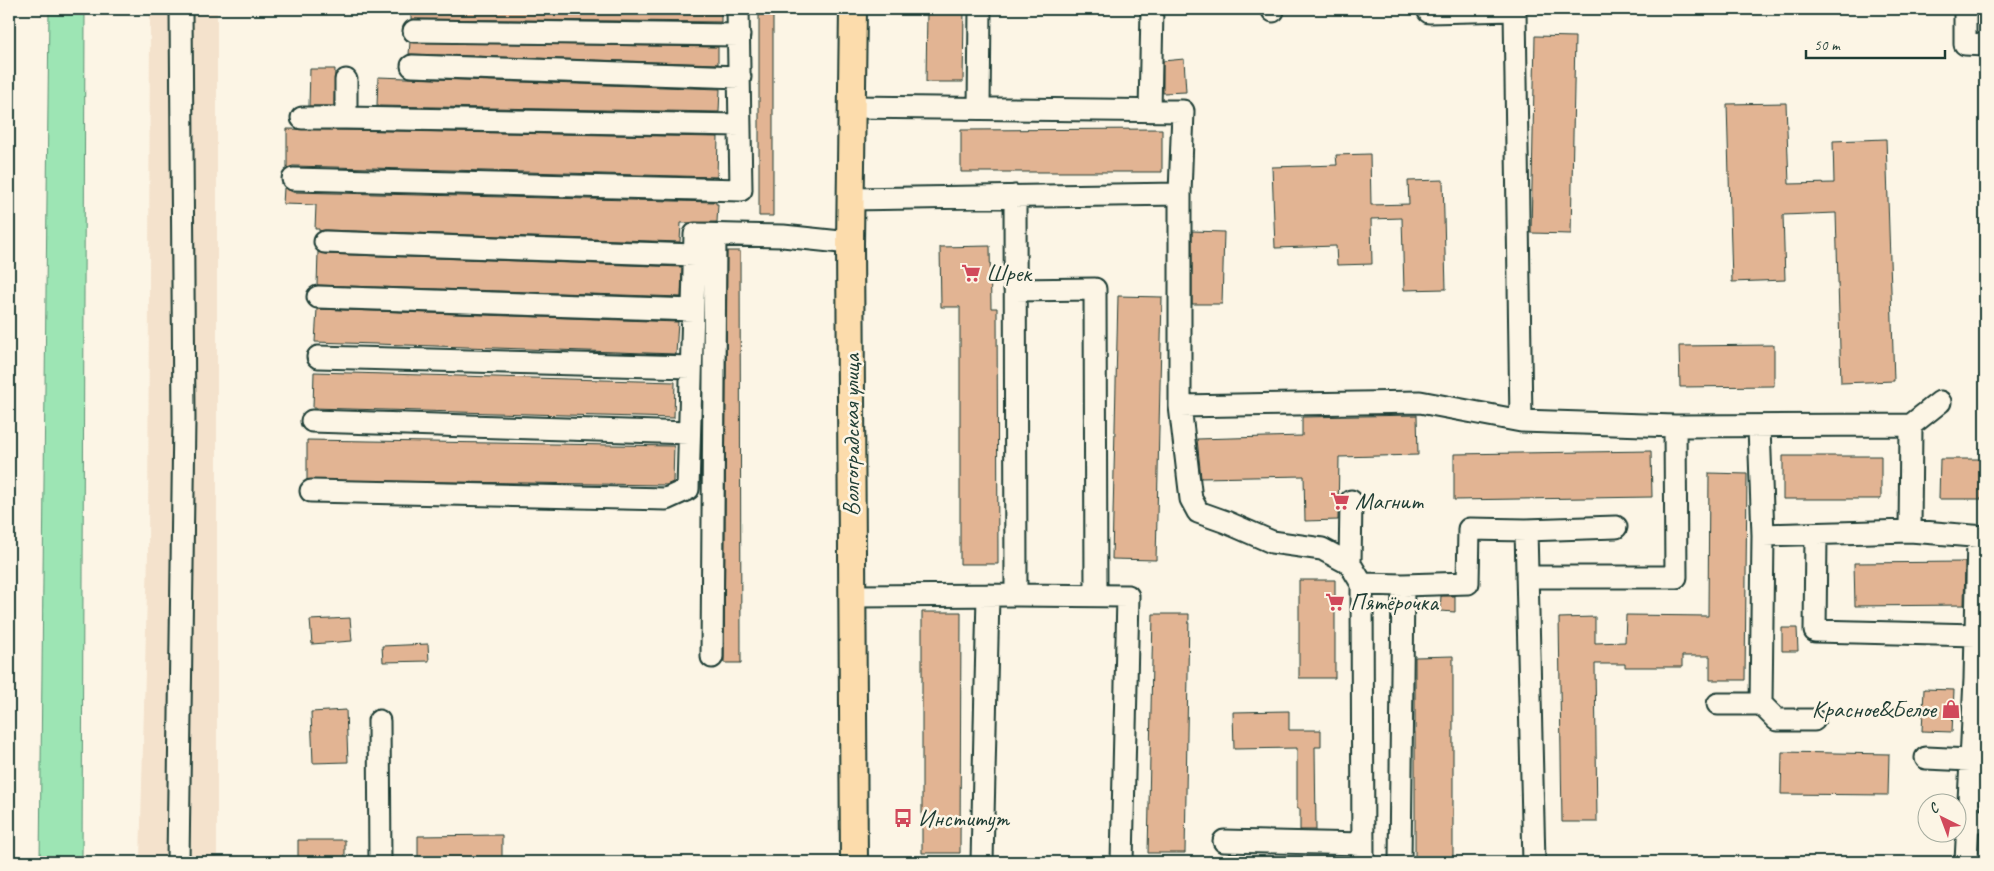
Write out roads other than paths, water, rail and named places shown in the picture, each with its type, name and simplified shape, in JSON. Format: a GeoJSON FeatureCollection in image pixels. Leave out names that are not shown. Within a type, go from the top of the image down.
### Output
{"type":"FeatureCollection","features":[{"type":"Feature","properties":{"kind":"main road","name":"Волгоградская улица"},"geometry":{"type":"LineString","coordinates":[[853,9],[850,243],[854,862]]}},
{"type":"Feature","properties":{"kind":"lane"},"geometry":{"type":"LineString","coordinates":[[178,862],[184,418],[181,9]]}},
{"type":"Feature","properties":{"kind":"lane"},"geometry":{"type":"LineString","coordinates":[[293,179],[742,190],[738,9]]}},
{"type":"Feature","properties":{"kind":"lane"},"geometry":{"type":"LineString","coordinates":[[979,108],[980,9]]}},
{"type":"Feature","properties":{"kind":"lane"},"geometry":{"type":"LineString","coordinates":[[1150,110],[1152,9]]}},
{"type":"Feature","properties":{"kind":"lane"},"geometry":{"type":"LineString","coordinates":[[1429,9],[1429,12],[1515,10],[1522,421]]}},
{"type":"Feature","properties":{"kind":"lane"},"geometry":{"type":"LineString","coordinates":[[1965,9],[1965,44],[1985,45]]}},
{"type":"Feature","properties":{"kind":"lane"},"geometry":{"type":"LineString","coordinates":[[414,31],[739,35]]}},
{"type":"Feature","properties":{"kind":"lane"},"geometry":{"type":"LineString","coordinates":[[412,66],[740,77]]}},
{"type":"Feature","properties":{"kind":"lane"},"geometry":{"type":"LineString","coordinates":[[346,80],[346,118]]}},
{"type":"Feature","properties":{"kind":"lane"},"geometry":{"type":"LineString","coordinates":[[852,107],[1182,111],[1180,406],[1191,500],[1198,512],[1272,542],[1322,549],[1350,564],[1362,584],[1363,853],[1224,841]]}},
{"type":"Feature","properties":{"kind":"lane"},"geometry":{"type":"LineString","coordinates":[[302,118],[740,125]]}},
{"type":"Feature","properties":{"kind":"lane"},"geometry":{"type":"LineString","coordinates":[[850,200],[1180,194]]}},
{"type":"Feature","properties":{"kind":"lane"},"geometry":{"type":"LineString","coordinates":[[1015,196],[1016,595]]}},
{"type":"Feature","properties":{"kind":"lane"},"geometry":{"type":"LineString","coordinates":[[311,490],[666,498],[688,489],[695,234],[783,236],[850,243]]}},
{"type":"Feature","properties":{"kind":"lane"},"geometry":{"type":"LineString","coordinates":[[712,657],[715,235]]}},
{"type":"Feature","properties":{"kind":"lane"},"geometry":{"type":"LineString","coordinates":[[325,242],[694,256]]}},
{"type":"Feature","properties":{"kind":"lane"},"geometry":{"type":"LineString","coordinates":[[1015,290],[1095,289],[1096,595]]}},
{"type":"Feature","properties":{"kind":"lane"},"geometry":{"type":"LineString","coordinates":[[318,297],[693,310]]}},
{"type":"Feature","properties":{"kind":"lane"},"geometry":{"type":"LineString","coordinates":[[318,357],[691,368]]}},
{"type":"Feature","properties":{"kind":"lane"},"geometry":{"type":"LineString","coordinates":[[1180,406],[1420,402],[1522,421],[1675,426],[1758,426],[1911,425],[1940,402]]}},
{"type":"Feature","properties":{"kind":"lane"},"geometry":{"type":"LineString","coordinates":[[312,421],[690,433]]}},
{"type":"Feature","properties":{"kind":"lane"},"geometry":{"type":"LineString","coordinates":[[1910,531],[1911,425]]}},
{"type":"Feature","properties":{"kind":"lane"},"geometry":{"type":"LineString","coordinates":[[1527,577],[1676,576],[1675,426]]}},
{"type":"Feature","properties":{"kind":"lane"},"geometry":{"type":"LineString","coordinates":[[1758,426],[1763,535],[1761,704]]}},
{"type":"Feature","properties":{"kind":"lane"},"geometry":{"type":"LineString","coordinates":[[1350,564],[1351,501]]}},
{"type":"Feature","properties":{"kind":"lane"},"geometry":{"type":"LineString","coordinates":[[1362,584],[1468,583],[1469,529],[1526,530],[1616,527]]}},
{"type":"Feature","properties":{"kind":"lane"},"geometry":{"type":"LineString","coordinates":[[1526,530],[1534,862]]}},
{"type":"Feature","properties":{"kind":"lane"},"geometry":{"type":"LineString","coordinates":[[1763,535],[1910,531],[1982,537],[1976,635],[1980,679],[1970,760],[1976,821],[1966,862]]}},
{"type":"Feature","properties":{"kind":"lane"},"geometry":{"type":"LineString","coordinates":[[1816,535],[1815,631],[1976,635]]}},
{"type":"Feature","properties":{"kind":"lane"},"geometry":{"type":"LineString","coordinates":[[1400,862],[1403,585]]}},
{"type":"Feature","properties":{"kind":"lane"},"geometry":{"type":"LineString","coordinates":[[982,862],[988,595]]}},
{"type":"Feature","properties":{"kind":"lane"},"geometry":{"type":"LineString","coordinates":[[852,596],[1128,596],[1122,862]]}},
{"type":"Feature","properties":{"kind":"lane"},"geometry":{"type":"LineString","coordinates":[[1718,704],[1761,704],[1777,720],[1814,720]]}},
{"type":"Feature","properties":{"kind":"lane"},"geometry":{"type":"LineString","coordinates":[[379,721],[380,862]]}},
{"type":"Feature","properties":{"kind":"lane"},"geometry":{"type":"LineString","coordinates":[[1926,758],[1970,760]]}},
{"type":"Feature","properties":{"kind":"place","name":"Шрек"},"geometry":{"type":"Point","coordinates":[971,273]}},
{"type":"Feature","properties":{"kind":"place","name":"Магнит"},"geometry":{"type":"Point","coordinates":[1340,501]}},
{"type":"Feature","properties":{"kind":"place","name":"Пятёрочка"},"geometry":{"type":"Point","coordinates":[1335,602]}},
{"type":"Feature","properties":{"kind":"place","name":"Красное&Белое"},"geometry":{"type":"Point","coordinates":[1951,709]}},
{"type":"Feature","properties":{"kind":"place","name":"Институт"},"geometry":{"type":"Point","coordinates":[903,818]}}]}
